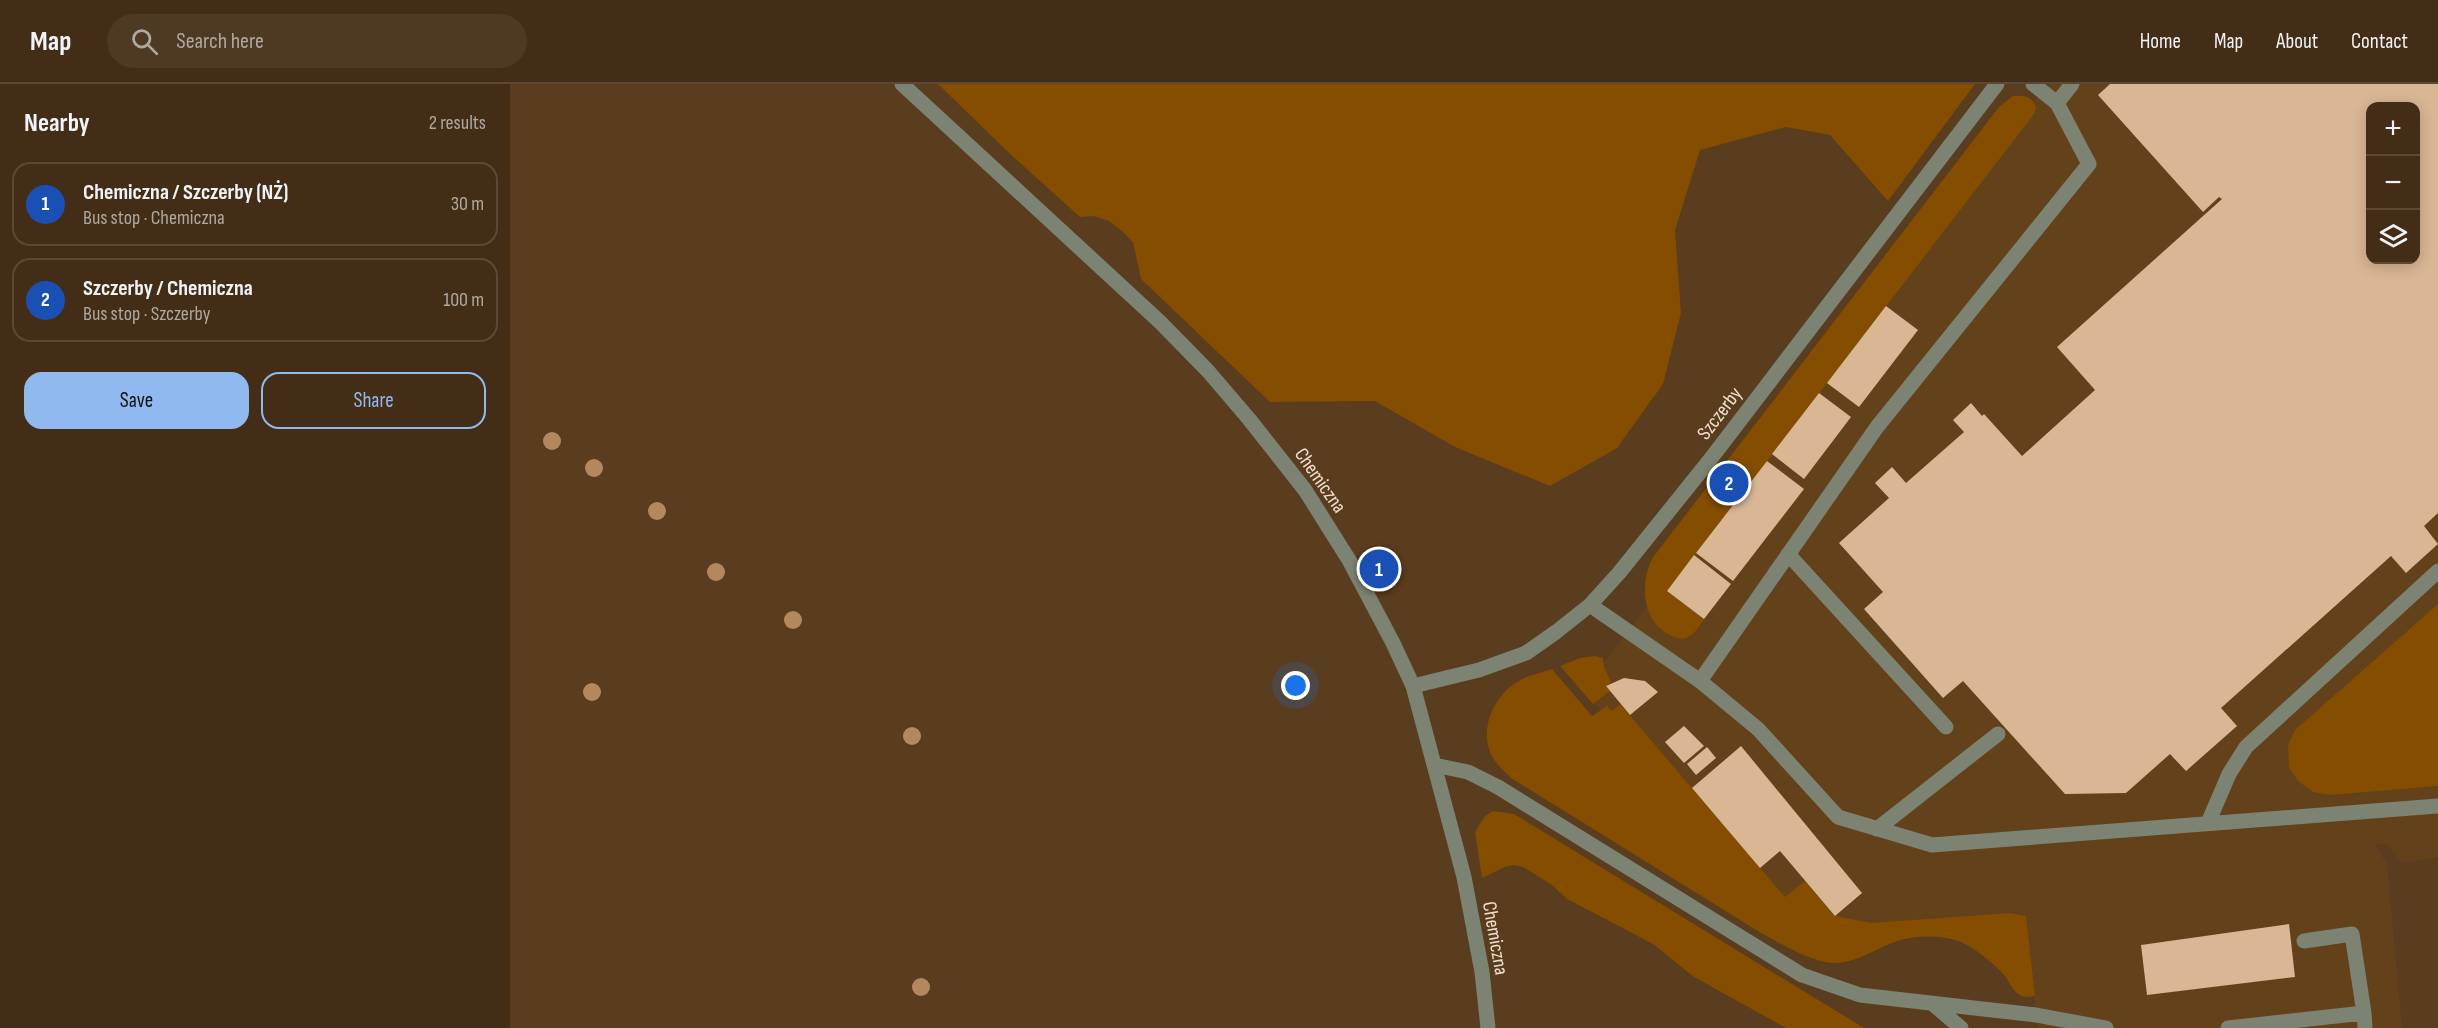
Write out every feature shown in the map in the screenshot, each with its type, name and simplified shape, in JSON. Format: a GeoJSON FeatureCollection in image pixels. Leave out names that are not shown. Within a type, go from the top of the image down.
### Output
{"type":"FeatureCollection","features":[{"type":"Feature","properties":{"kind":"street","name":"Chemiczna"},"geometry":{"type":"LineString","coordinates":[[902,84],[1161,322],[1250,419],[1305,490],[1348,560],[1393,643],[1413,686],[1464,877],[1482,972],[1488,1028]]}},
{"type":"Feature","properties":{"kind":"street","name":"Szczerby"},"geometry":{"type":"LineString","coordinates":[[1413,686],[1479,670],[1526,653],[1590,605],[1619,573],[1709,461],[1997,84]]}},
{"type":"Feature","properties":{"kind":"street"},"geometry":{"type":"LineString","coordinates":[[1700,681],[1877,427],[2089,164],[2057,103],[2033,84]]}},
{"type":"Feature","properties":{"kind":"street"},"geometry":{"type":"LineString","coordinates":[[2057,103],[2072,84]]}},
{"type":"Feature","properties":{"kind":"street"},"geometry":{"type":"LineString","coordinates":[[1788,554],[1947,727]]}},
{"type":"Feature","properties":{"kind":"street"},"geometry":{"type":"LineString","coordinates":[[2208,824],[2229,774],[2246,747],[2438,571]]}},
{"type":"Feature","properties":{"kind":"street"},"geometry":{"type":"LineString","coordinates":[[1590,605],[1700,681],[1758,729],[1838,817],[1932,845],[2438,806]]}},
{"type":"Feature","properties":{"kind":"street"},"geometry":{"type":"LineString","coordinates":[[1876,829],[1998,734]]}},
{"type":"Feature","properties":{"kind":"street"},"geometry":{"type":"LineString","coordinates":[[1434,765],[1468,772],[1498,788],[1802,975],[1860,995],[2036,1015],[2106,1028]]}},
{"type":"Feature","properties":{"kind":"street"},"geometry":{"type":"LineString","coordinates":[[2228,1028],[2364,1020],[2352,934],[2304,940]]}},
{"type":"Feature","properties":{"kind":"street"},"geometry":{"type":"LineString","coordinates":[[1933,1004],[1961,1028]]}},
{"type":"Feature","properties":{"kind":"shaded area"},"geometry":{"type":"Polygon","coordinates":[[[938,84],[1975,84],[1888,201],[1830,135],[1786,127],[1700,150],[1675,230],[1681,313],[1663,384],[1617,448],[1550,486],[1455,447],[1375,401],[1270,402],[1141,279],[1133,242],[1121,230],[1109,221],[1094,216],[1080,217],[938,84]]]}},
{"type":"Feature","properties":{"kind":"shaded area"},"geometry":{"type":"Polygon","coordinates":[[[2048,84],[2438,84],[2438,858],[2402,862],[2386,843],[2375,845],[2387,864],[2402,1028],[2038,1028],[2025,916],[1867,928],[1753,891],[1583,690],[2048,84]]]}},
{"type":"Feature","properties":{"kind":"shaded area"},"geometry":{"type":"Polygon","coordinates":[[[2013,96],[2030,98],[2036,107],[2034,114],[1667,591],[1704,619],[1701,624],[1693,634],[1684,638],[1672,636],[1660,629],[1648,610],[1645,588],[1649,565],[1654,556],[1999,107],[2013,96]]]}},
{"type":"Feature","properties":{"kind":"shaded area"},"geometry":{"type":"Polygon","coordinates":[[[2438,604],[2438,786],[2330,795],[2313,792],[2298,781],[2289,767],[2288,745],[2295,730],[2438,604]]]}},
{"type":"Feature","properties":{"kind":"shaded area"},"geometry":{"type":"Polygon","coordinates":[[[1595,656],[1603,658],[1604,667],[1611,682],[1606,686],[1610,691],[1593,704],[1560,666],[1580,658],[1595,656]]]}},
{"type":"Feature","properties":{"kind":"shaded area"},"geometry":{"type":"Polygon","coordinates":[[[1552,669],[1592,716],[1607,706],[1612,711],[1620,704],[1785,897],[1805,881],[1835,916],[1872,923],[2010,913],[2026,916],[2035,996],[2019,995],[2004,975],[1980,953],[1965,944],[1946,938],[1926,936],[1906,939],[1841,963],[1823,962],[1805,956],[1761,933],[1511,778],[1496,763],[1490,752],[1487,742],[1488,722],[1496,703],[1509,688],[1530,676],[1552,669]]]}},
{"type":"Feature","properties":{"kind":"shaded area"},"geometry":{"type":"Polygon","coordinates":[[[1493,811],[1514,814],[1864,1028],[1786,1028],[1694,977],[1653,944],[1567,899],[1552,885],[1523,867],[1514,865],[1505,867],[1482,878],[1475,832],[1485,816],[1493,811]]]}},
{"type":"Feature","properties":{"kind":"building"},"geometry":{"type":"Polygon","coordinates":[[[2110,84],[2438,84],[2438,513],[2424,526],[2438,544],[2406,573],[2391,556],[2221,708],[2237,726],[2186,771],[2170,754],[2126,793],[2065,794],[1963,681],[1943,698],[1864,609],[1883,592],[1839,543],[1889,498],[1875,483],[1892,467],[1906,483],[1964,432],[1953,420],[1971,403],[2022,456],[2095,390],[2057,347],[2222,199],[2219,197],[2203,212],[2098,95],[2110,84]]]}},
{"type":"Feature","properties":{"kind":"building"},"geometry":{"type":"Polygon","coordinates":[[[1886,306],[1918,330],[1859,407],[1827,383],[1886,306]]]}},
{"type":"Feature","properties":{"kind":"building"},"geometry":{"type":"Polygon","coordinates":[[[1819,393],[1851,417],[1804,479],[1772,454],[1819,393]]]}},
{"type":"Feature","properties":{"kind":"building"},"geometry":{"type":"Polygon","coordinates":[[[1767,461],[1804,489],[1733,581],[1696,553],[1767,461]]]}},
{"type":"Feature","properties":{"kind":"building"},"geometry":{"type":"Polygon","coordinates":[[[1694,555],[1731,584],[1704,619],[1667,591],[1694,555]]]}},
{"type":"Feature","properties":{"kind":"building"},"geometry":{"type":"Polygon","coordinates":[[[1624,678],[1645,681],[1658,692],[1630,715],[1606,686],[1624,678]]]}},
{"type":"Feature","properties":{"kind":"building"},"geometry":{"type":"Polygon","coordinates":[[[1684,726],[1704,746],[1684,763],[1665,742],[1684,726]]]}},
{"type":"Feature","properties":{"kind":"building"},"geometry":{"type":"Polygon","coordinates":[[[1741,746],[1862,893],[1835,916],[1780,851],[1760,868],[1692,788],[1741,746]]]}},
{"type":"Feature","properties":{"kind":"building"},"geometry":{"type":"Polygon","coordinates":[[[1707,747],[1716,758],[1696,775],[1687,764],[1707,747]]]}},
{"type":"Feature","properties":{"kind":"building"},"geometry":{"type":"Polygon","coordinates":[[[2289,924],[2295,977],[2147,995],[2141,945],[2289,924]]]}},
{"type":"Feature","properties":{"kind":"place","name":"Szczerby / Chemiczna"},"geometry":{"type":"Point","coordinates":[1729,483]}},
{"type":"Feature","properties":{"kind":"place","name":"Chemiczna / Szczerby (NŻ)"},"geometry":{"type":"Point","coordinates":[1379,569]}}]}
